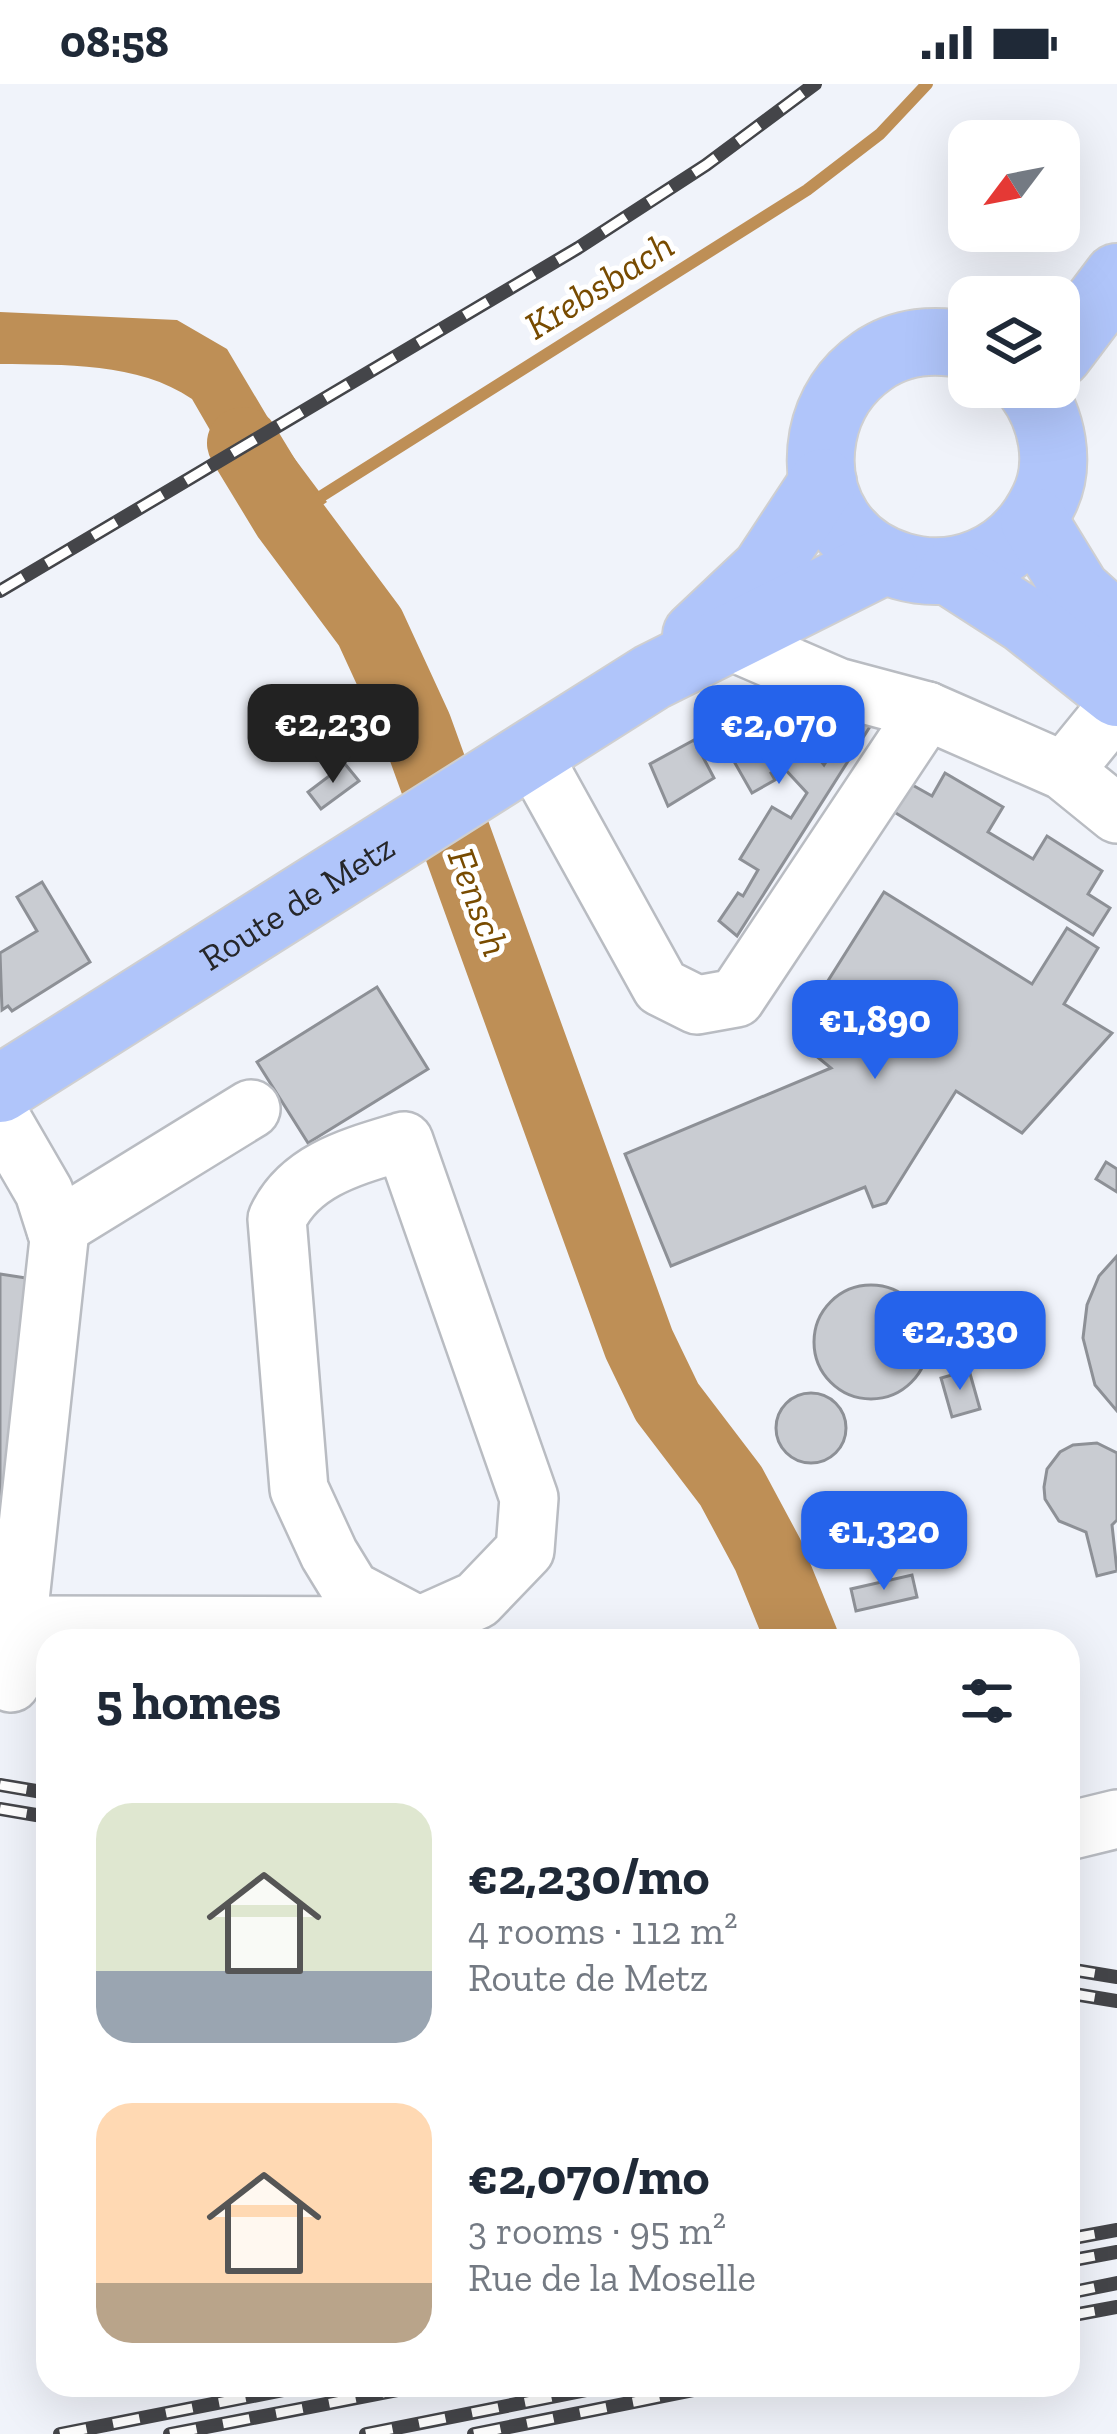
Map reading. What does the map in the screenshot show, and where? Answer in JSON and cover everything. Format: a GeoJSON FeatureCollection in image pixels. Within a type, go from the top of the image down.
{"type":"FeatureCollection","features":[{"type":"Feature","properties":{"kind":"main road"},"geometry":{"type":"LineString","coordinates":[[1072,276],[1117,239]]}},
{"type":"Feature","properties":{"kind":"main road"},"geometry":{"type":"LineString","coordinates":[[1080,329],[1117,277]]}},
{"type":"Feature","properties":{"kind":"main road"},"geometry":{"type":"LineString","coordinates":[[948,341],[914,343],[884,353],[859,370],[839,394],[826,421],[820,451],[823,482],[835,514],[856,541],[884,561],[917,572],[952,572],[985,564],[1012,546],[1034,521],[1048,492],[1054,460],[1047,408]]}},
{"type":"Feature","properties":{"kind":"main road","name":"Route de Metz"},"geometry":{"type":"LineString","coordinates":[[652,677],[765,570],[823,482]]}},
{"type":"Feature","properties":{"kind":"main road"},"geometry":{"type":"LineString","coordinates":[[1034,521],[1077,591],[1117,627]]}},
{"type":"Feature","properties":{"kind":"main road","name":"Route de Metz"},"geometry":{"type":"LineString","coordinates":[[0,1089],[652,677],[884,561]]}},
{"type":"Feature","properties":{"kind":"main road"},"geometry":{"type":"LineString","coordinates":[[952,572],[1025,620],[1117,693]]}},
{"type":"Feature","properties":{"kind":"street"},"geometry":{"type":"LineString","coordinates":[[731,641],[837,687],[927,711],[1064,771],[1117,814]]}},
{"type":"Feature","properties":{"kind":"street"},"geometry":{"type":"LineString","coordinates":[[1064,771],[1117,706]]}},
{"type":"Feature","properties":{"kind":"street"},"geometry":{"type":"LineString","coordinates":[[532,754],[661,987],[697,1005],[736,998],[927,711]]}},
{"type":"Feature","properties":{"kind":"street"},"geometry":{"type":"LineString","coordinates":[[56,1229],[251,1109]]}},
{"type":"Feature","properties":{"kind":"street"},"geometry":{"type":"LineString","coordinates":[[0,1116],[44,1192],[59,1239],[11,1683]]}},
{"type":"Feature","properties":{"kind":"street"},"geometry":{"type":"LineString","coordinates":[[17,1624],[418,1627],[477,1600],[525,1550],[529,1498],[404,1141],[337,1161],[288,1196],[278,1219],[299,1489],[328,1554],[351,1590],[418,1627]]}},
{"type":"Feature","properties":{"kind":"shaded area"},"geometry":{"type":"Polygon","coordinates":[[[0,312],[177,320],[227,349],[283,443],[327,502],[273,539],[192,399],[124,372],[0,364],[0,312]]]}},
{"type":"Feature","properties":{"kind":"building"},"geometry":{"type":"Polygon","coordinates":[[[771,696],[788,702],[824,765],[855,716],[871,725],[737,936],[719,921],[738,893],[743,896],[758,870],[740,859],[772,807],[791,818],[807,793],[782,766],[771,773],[775,780],[752,793],[715,728],[771,696]]]}},
{"type":"Feature","properties":{"kind":"building"},"geometry":{"type":"Polygon","coordinates":[[[694,740],[714,778],[668,806],[650,764],[694,740]]]}},
{"type":"Feature","properties":{"kind":"building"},"geometry":{"type":"Polygon","coordinates":[[[345,764],[359,781],[321,809],[308,792],[345,764]]]}},
{"type":"Feature","properties":{"kind":"building"},"geometry":{"type":"Polygon","coordinates":[[[945,773],[1003,807],[988,832],[1033,859],[1047,836],[1102,871],[1088,894],[1110,908],[1093,935],[891,810],[907,782],[932,796],[945,773]]]}},
{"type":"Feature","properties":{"kind":"building"},"geometry":{"type":"Polygon","coordinates":[[[42,882],[90,962],[12,1011],[8,1006],[2,1010],[0,953],[37,931],[17,897],[42,882]]]}},
{"type":"Feature","properties":{"kind":"building"},"geometry":{"type":"Polygon","coordinates":[[[884,892],[1032,984],[1067,928],[1098,948],[1064,1004],[1112,1033],[1022,1133],[956,1091],[886,1203],[873,1207],[865,1187],[671,1266],[625,1154],[831,1068],[815,1055],[808,1019],[884,892]]]}},
{"type":"Feature","properties":{"kind":"building"},"geometry":{"type":"Polygon","coordinates":[[[377,987],[428,1069],[308,1143],[257,1062],[377,987]]]}},
{"type":"Feature","properties":{"kind":"building"},"geometry":{"type":"Polygon","coordinates":[[[1106,1162],[1117,1169],[1117,1192],[1096,1179],[1106,1162]]]}},
{"type":"Feature","properties":{"kind":"building"},"geometry":{"type":"Polygon","coordinates":[[[1117,1256],[1117,1411],[1095,1385],[1083,1338],[1087,1305],[1099,1276],[1117,1256]]]}},
{"type":"Feature","properties":{"kind":"building"},"geometry":{"type":"Polygon","coordinates":[[[0,1274],[39,1280],[0,1537],[0,1274]]]}},
{"type":"Feature","properties":{"kind":"building"},"geometry":{"type":"Polygon","coordinates":[[[871,1285],[893,1289],[911,1302],[924,1320],[928,1342],[924,1364],[911,1382],[893,1395],[871,1399],[849,1395],[831,1382],[818,1364],[814,1342],[818,1320],[831,1302],[849,1289],[871,1285]]]}},
{"type":"Feature","properties":{"kind":"building"},"geometry":{"type":"Polygon","coordinates":[[[969,1370],[980,1409],[952,1417],[941,1378],[969,1370]]]}},
{"type":"Feature","properties":{"kind":"building"},"geometry":{"type":"Polygon","coordinates":[[[811,1393],[836,1403],[846,1428],[836,1453],[811,1463],[786,1453],[776,1428],[786,1403],[811,1393]]]}},
{"type":"Feature","properties":{"kind":"building"},"geometry":{"type":"Polygon","coordinates":[[[1097,1443],[1117,1453],[1117,1520],[1112,1525],[1117,1571],[1097,1576],[1086,1532],[1059,1521],[1045,1499],[1044,1487],[1047,1469],[1060,1452],[1073,1445],[1097,1443]]]}},
{"type":"Feature","properties":{"kind":"building"},"geometry":{"type":"Polygon","coordinates":[[[912,1575],[917,1597],[856,1611],[851,1589],[912,1575]]]}},
{"type":"Feature","properties":{"kind":"waterway","name":"Krebsbach"},"geometry":{"type":"LineString","coordinates":[[309,504],[807,190],[880,134],[927,84]]}},
{"type":"Feature","properties":{"kind":"waterway","name":"Fensch"},"geometry":{"type":"LineString","coordinates":[[243,443],[288,517],[370,627],[416,727],[639,1344],[667,1402],[731,1486],[768,1555],[798,1629]]}},
{"type":"Feature","properties":{"kind":"railway"},"geometry":{"type":"LineString","coordinates":[[0,591],[578,248],[706,165],[815,84]]}},
{"type":"Feature","properties":{"kind":"railway"},"geometry":{"type":"LineString","coordinates":[[0,1785],[36,1791]]}},
{"type":"Feature","properties":{"kind":"railway"},"geometry":{"type":"LineString","coordinates":[[0,1809],[36,1815]]}},
{"type":"Feature","properties":{"kind":"railway"},"geometry":{"type":"LineString","coordinates":[[1080,1971],[1117,1977]]}},
{"type":"Feature","properties":{"kind":"railway"},"geometry":{"type":"LineString","coordinates":[[1080,1995],[1117,2001]]}},
{"type":"Feature","properties":{"kind":"railway"},"geometry":{"type":"LineString","coordinates":[[1080,2237],[1117,2230]]}},
{"type":"Feature","properties":{"kind":"railway"},"geometry":{"type":"LineString","coordinates":[[1080,2259],[1117,2252]]}},
{"type":"Feature","properties":{"kind":"railway"},"geometry":{"type":"LineString","coordinates":[[1080,2291],[1117,2283]]}},
{"type":"Feature","properties":{"kind":"railway"},"geometry":{"type":"LineString","coordinates":[[1080,2314],[1117,2307]]}},
{"type":"Feature","properties":{"kind":"railway"},"geometry":{"type":"LineString","coordinates":[[60,2434],[248,2397]]}},
{"type":"Feature","properties":{"kind":"railway"},"geometry":{"type":"LineString","coordinates":[[170,2434],[362,2397]]}},
{"type":"Feature","properties":{"kind":"railway"},"geometry":{"type":"LineString","coordinates":[[366,2434],[552,2397]]}},
{"type":"Feature","properties":{"kind":"railway"},"geometry":{"type":"LineString","coordinates":[[474,2434],[659,2397]]}}]}
